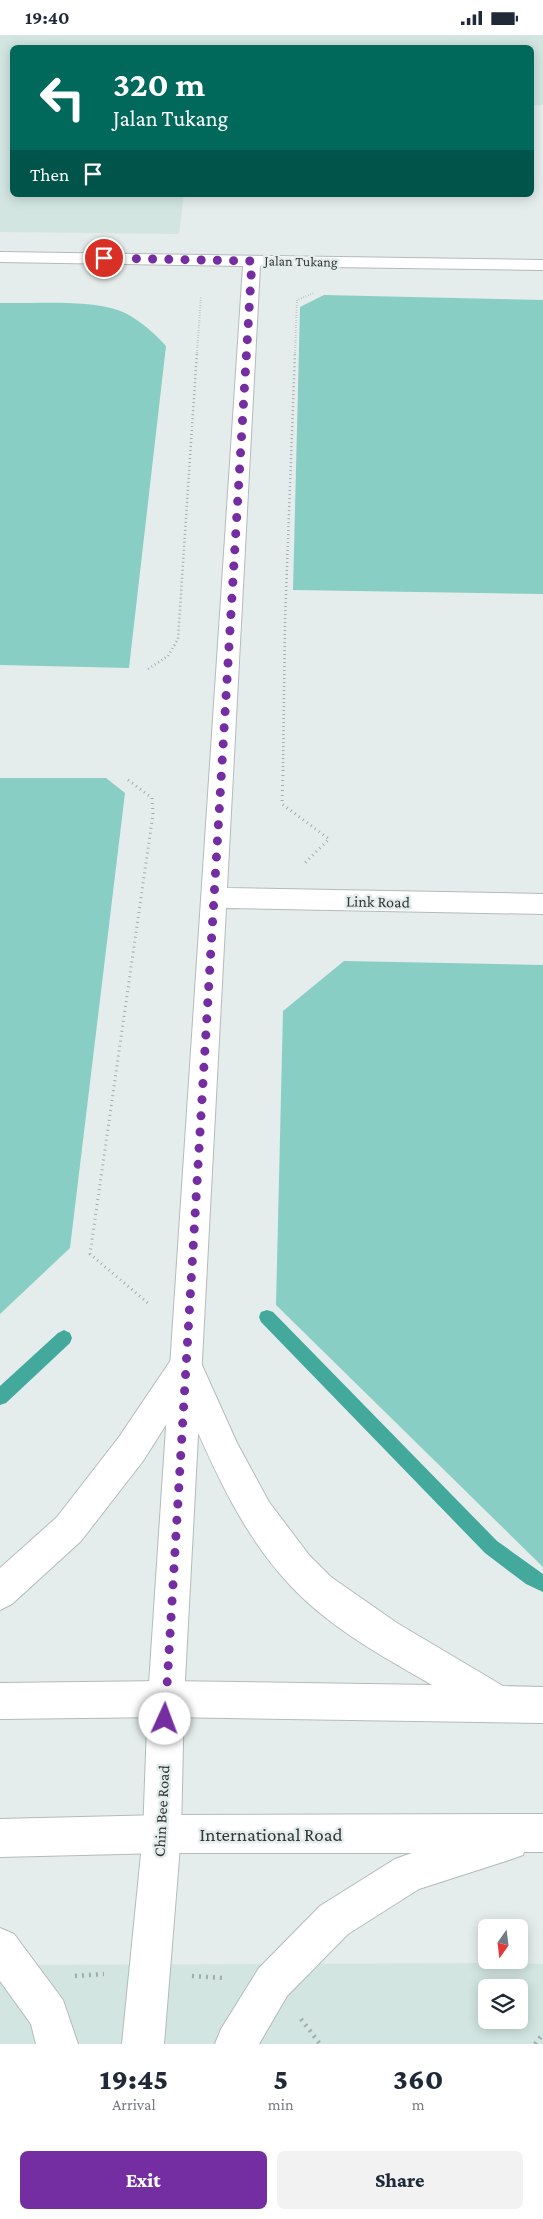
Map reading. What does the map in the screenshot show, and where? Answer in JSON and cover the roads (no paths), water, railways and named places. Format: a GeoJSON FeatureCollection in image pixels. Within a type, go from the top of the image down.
{"type":"FeatureCollection","features":[{"type":"Feature","properties":{"kind":"street","name":"Jalan Tukang"},"geometry":{"type":"LineString","coordinates":[[0,257],[543,265]]}},
{"type":"Feature","properties":{"kind":"street","name":"Chin Bee Road"},"geometry":{"type":"LineString","coordinates":[[143,2044],[162,1834],[166,1699],[252,261]]}},
{"type":"Feature","properties":{"kind":"street","name":"Link Road"},"geometry":{"type":"LineString","coordinates":[[214,898],[543,903]]}},
{"type":"Feature","properties":{"kind":"street"},"geometry":{"type":"LineString","coordinates":[[0,1592],[69,1529],[131,1449],[186,1365]]}},
{"type":"Feature","properties":{"kind":"street"},"geometry":{"type":"LineString","coordinates":[[186,1365],[219,1446],[274,1540],[318,1588],[389,1641],[445,1671],[498,1705]]}},
{"type":"Feature","properties":{"kind":"street"},"geometry":{"type":"LineString","coordinates":[[0,1701],[166,1699],[543,1705]]}},
{"type":"Feature","properties":{"kind":"street"},"geometry":{"type":"LineString","coordinates":[[236,2044],[273,1982],[334,1919],[409,1873],[540,1833]]}},
{"type":"Feature","properties":{"kind":"street","name":"International Road"},"geometry":{"type":"LineString","coordinates":[[0,1839],[162,1834],[540,1833]]}},
{"type":"Feature","properties":{"kind":"street"},"geometry":{"type":"LineString","coordinates":[[0,1948],[49,2014],[57,2044]]}},
{"type":"Feature","properties":{"kind":"waterway"},"geometry":{"type":"LineString","coordinates":[[267,1317],[491,1547],[532,1578],[543,1583]]}},
{"type":"Feature","properties":{"kind":"waterway"},"geometry":{"type":"LineString","coordinates":[[0,1397],[64,1338]]}}]}
